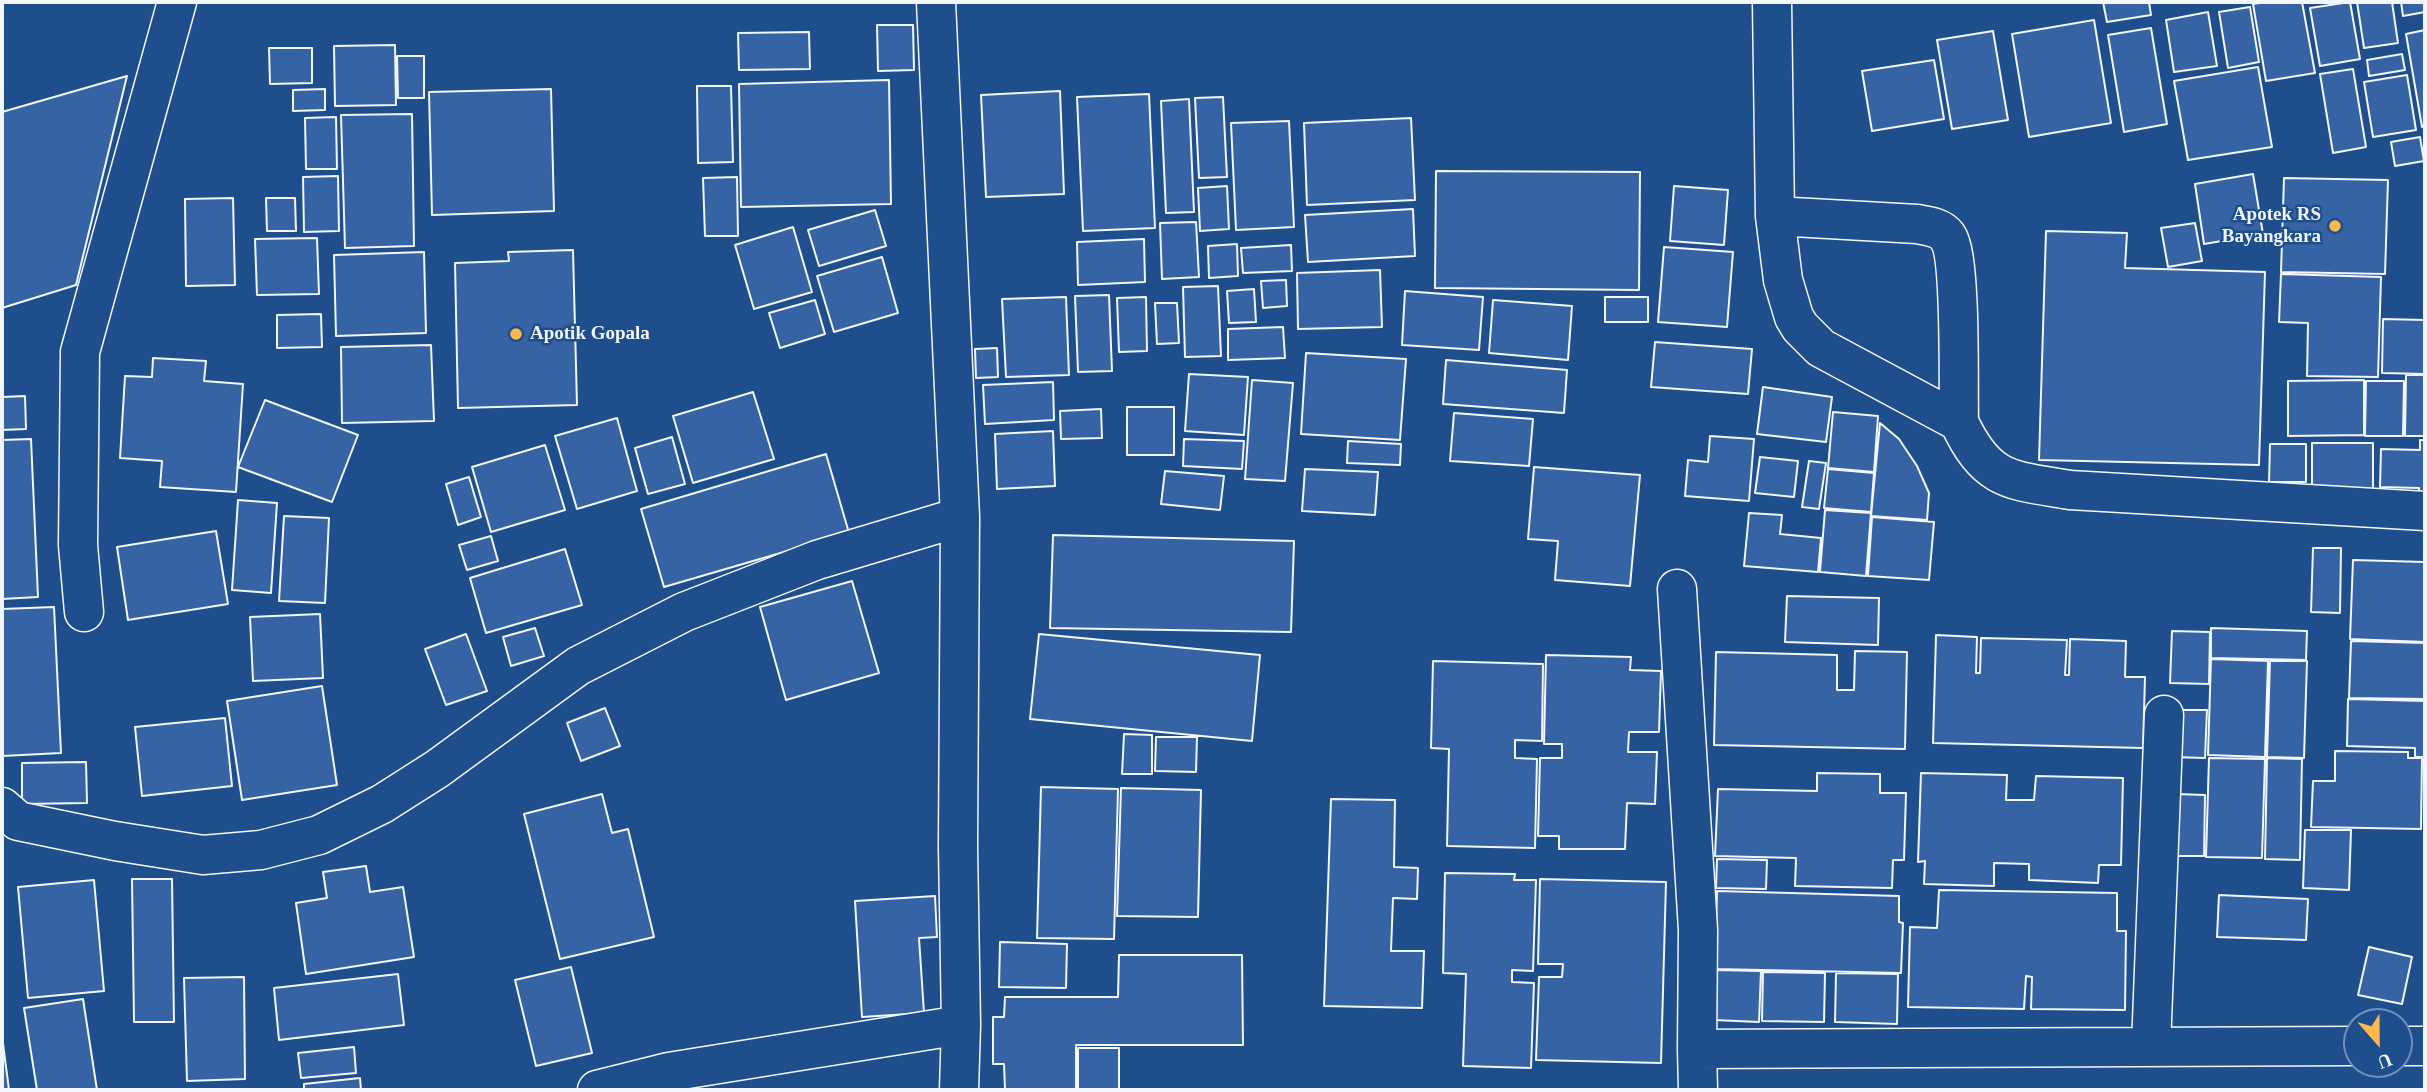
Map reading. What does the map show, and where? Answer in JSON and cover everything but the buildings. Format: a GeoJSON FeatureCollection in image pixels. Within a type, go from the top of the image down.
{"type":"FeatureCollection","features":[{"type":"Feature","properties":{"kind":"street"},"geometry":{"type":"LineString","coordinates":[[84,612],[78,545],[80,352],[177,2]]}},
{"type":"Feature","properties":{"kind":"street"},"geometry":{"type":"LineString","coordinates":[[936,2],[960,517],[959,1090]]}},
{"type":"Feature","properties":{"kind":"street"},"geometry":{"type":"LineString","coordinates":[[1772,2],[1775,216],[1783,280],[1794,317],[1821,348],[1959,422]]}},
{"type":"Feature","properties":{"kind":"street"},"geometry":{"type":"LineString","coordinates":[[1775,216],[1917,224],[1940,229],[1948,237],[1956,265],[1959,422],[1967,440],[1997,474],[2018,481],[2070,489],[2425,511]]}},
{"type":"Feature","properties":{"kind":"street"},"geometry":{"type":"LineString","coordinates":[[2,807],[18,821],[115,841],[204,855],[261,850],[319,835],[382,804],[437,769],[578,666],[684,612],[817,559],[960,517]]}},
{"type":"Feature","properties":{"kind":"street"},"geometry":{"type":"LineString","coordinates":[[1677,589],[1698,930],[1698,1090]]}},
{"type":"Feature","properties":{"kind":"street"},"geometry":{"type":"LineString","coordinates":[[2151,1045],[2164,715]]}},
{"type":"Feature","properties":{"kind":"street"},"geometry":{"type":"LineString","coordinates":[[597,1090],[670,1072],[961,1025]]}},
{"type":"Feature","properties":{"kind":"street"},"geometry":{"type":"LineString","coordinates":[[1697,1049],[2343,1046]]}},
{"type":"Feature","properties":{"kind":"place","name":"Apotek RS Bayangkara"},"geometry":{"type":"Point","coordinates":[2335,226]}},
{"type":"Feature","properties":{"kind":"place","name":"Apotik Gopala"},"geometry":{"type":"Point","coordinates":[516,334]}}]}
